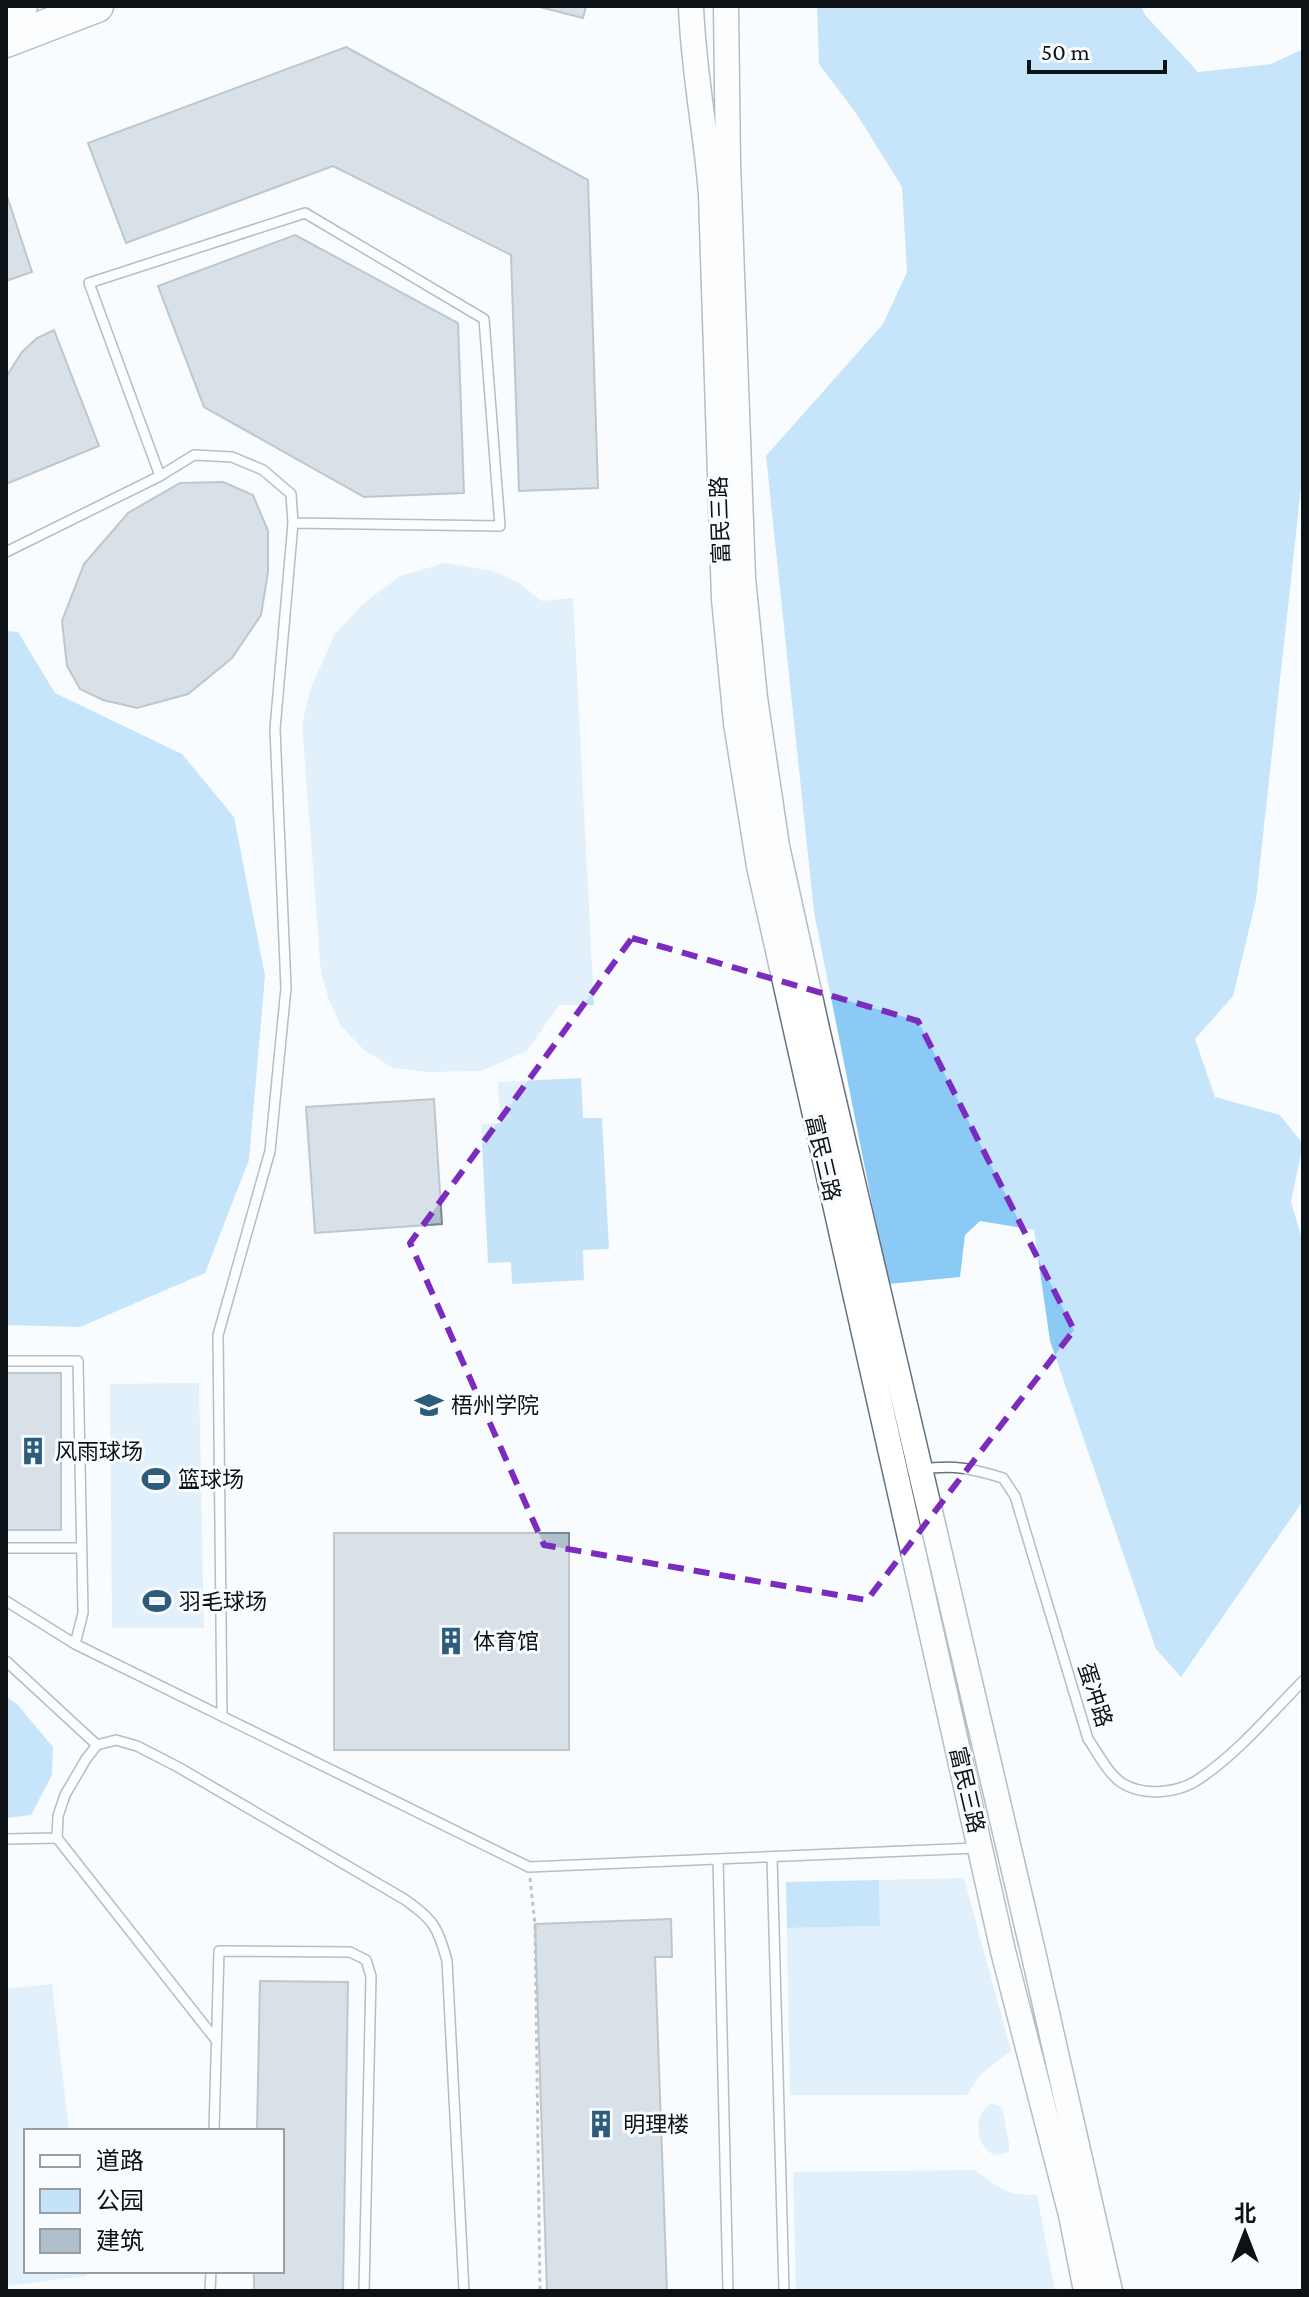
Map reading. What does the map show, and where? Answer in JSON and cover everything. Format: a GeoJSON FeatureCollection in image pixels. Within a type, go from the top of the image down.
{"type":"FeatureCollection","features":[{"type":"Feature","properties":{"kind":"highway"},"geometry":{"type":"LineString","coordinates":[[6,12],[21,6]]}},
{"type":"Feature","properties":{"kind":"highway"},"geometry":{"type":"LineString","coordinates":[[6,41],[97,6]]}},
{"type":"Feature","properties":{"kind":"main road","name":"富民三路"},"geometry":{"type":"LineString","coordinates":[[726,6],[728,163],[743,578],[755,698],[777,846],[791,918],[1110,2291]]}},
{"type":"Feature","properties":{"kind":"main road","name":"富民三路"},"geometry":{"type":"LineString","coordinates":[[689,7],[711,194],[721,553],[736,723],[759,866],[1003,1951],[1071,2215],[1086,2291]]}},
{"type":"Feature","properties":{"kind":"lane"},"geometry":{"type":"LineString","coordinates":[[160,476],[89,283],[305,213],[484,319],[500,526],[293,523]]}},
{"type":"Feature","properties":{"kind":"lane"},"geometry":{"type":"LineString","coordinates":[[6,552],[160,476],[194,455],[232,457],[263,470],[291,494],[293,523],[275,729],[286,988],[270,1151],[218,1335],[222,1716]]}},
{"type":"Feature","properties":{"kind":"lane"},"geometry":{"type":"LineString","coordinates":[[6,1361],[78,1361],[83,1613],[75,1644]]}},
{"type":"Feature","properties":{"kind":"lane","name":"蛋冲路"},"geometry":{"type":"LineString","coordinates":[[921,1469],[948,1466],[1003,1478],[1015,1496],[1088,1739],[1122,1783],[1144,1791],[1172,1791],[1198,1780],[1241,1744],[1303,1681]]}},
{"type":"Feature","properties":{"kind":"lane"},"geometry":{"type":"LineString","coordinates":[[6,1548],[81,1548]]}},
{"type":"Feature","properties":{"kind":"lane"},"geometry":{"type":"LineString","coordinates":[[6,1601],[75,1644],[529,1867],[980,1848]]}},
{"type":"Feature","properties":{"kind":"lane"},"geometry":{"type":"LineString","coordinates":[[6,1661],[97,1745]]}},
{"type":"Feature","properties":{"kind":"lane"},"geometry":{"type":"LineString","coordinates":[[216,2040],[57,1838],[58,1816],[65,1795],[97,1745],[116,1740],[137,1746],[377,1883],[427,1915],[440,1936],[447,1961],[464,2291]]}},
{"type":"Feature","properties":{"kind":"lane"},"geometry":{"type":"LineString","coordinates":[[6,1839],[57,1838]]}},
{"type":"Feature","properties":{"kind":"lane"},"geometry":{"type":"LineString","coordinates":[[772,1857],[784,2291]]}},
{"type":"Feature","properties":{"kind":"lane"},"geometry":{"type":"LineString","coordinates":[[718,1859],[728,2291]]}},
{"type":"Feature","properties":{"kind":"lane"},"geometry":{"type":"LineString","coordinates":[[214,2129],[219,1951],[350,1952],[366,1960],[371,1976],[364,2291]]}},
{"type":"Feature","properties":{"kind":"path"},"geometry":{"type":"LineString","coordinates":[[529,1867],[535,1924],[540,2291]]}},
{"type":"Feature","properties":{"kind":"highlighted area"},"geometry":{"type":"Polygon","coordinates":[[[632,938],[918,1021],[1074,1330],[867,1600],[544,1545],[410,1243],[632,938]]]}},
{"type":"Feature","properties":{"kind":"green space"},"geometry":{"type":"Polygon","coordinates":[[[445,563],[493,571],[519,583],[542,601],[573,598],[594,1005],[559,1005],[527,1051],[481,1071],[428,1072],[393,1068],[364,1050],[341,1026],[329,1000],[321,973],[302,725],[310,690],[335,634],[364,603],[400,576],[445,563]]]}},
{"type":"Feature","properties":{"kind":"green space"},"geometry":{"type":"Polygon","coordinates":[[[581,1078],[583,1118],[602,1118],[609,1249],[583,1250],[584,1280],[512,1284],[511,1262],[488,1263],[481,1124],[500,1123],[498,1082],[581,1078]]]}},
{"type":"Feature","properties":{"kind":"green space","name":"篮球场"},"geometry":{"type":"Polygon","coordinates":[[[199,1383],[204,1628],[112,1628],[110,1384],[199,1383]]]}},
{"type":"Feature","properties":{"kind":"green space"},"geometry":{"type":"Polygon","coordinates":[[[964,1878],[1011,2051],[981,2074],[967,2095],[790,2095],[787,1928],[880,1926],[879,1880],[964,1878]]]}},
{"type":"Feature","properties":{"kind":"green space"},"geometry":{"type":"Polygon","coordinates":[[[52,1984],[69,2129],[24,2129],[24,2273],[86,2273],[86,2276],[6,2286],[6,1989],[52,1984]]]}},
{"type":"Feature","properties":{"kind":"green space"},"geometry":{"type":"Polygon","coordinates":[[[992,2103],[1002,2107],[1009,2143],[1009,2151],[999,2155],[985,2147],[978,2129],[979,2119],[992,2103]]]}},
{"type":"Feature","properties":{"kind":"green space"},"geometry":{"type":"Polygon","coordinates":[[[974,2170],[1003,2189],[1017,2194],[1037,2195],[1055,2291],[796,2291],[793,2172],[974,2170]]]}},
{"type":"Feature","properties":{"kind":"shaded area"},"geometry":{"type":"Polygon","coordinates":[[[817,6],[1141,6],[1145,15],[1198,72],[1271,64],[1303,49],[1303,469],[1256,900],[1233,996],[1195,1039],[1215,1097],[1280,1115],[1303,1144],[1291,1202],[1303,1242],[1303,1501],[1181,1677],[1156,1649],[1050,1341],[1034,1230],[980,1221],[965,1235],[960,1277],[888,1284],[814,912],[766,456],[883,324],[907,272],[902,187],[856,113],[819,64],[817,6]]]}},
{"type":"Feature","properties":{"kind":"shaded area"},"geometry":{"type":"Polygon","coordinates":[[[6,631],[18,632],[55,693],[182,754],[234,817],[265,976],[249,1160],[205,1273],[80,1327],[6,1325],[6,631]]]}},
{"type":"Feature","properties":{"kind":"shaded area"},"geometry":{"type":"Polygon","coordinates":[[[6,1697],[17,1704],[53,1747],[52,1775],[31,1815],[6,1818],[6,1697]]]}},
{"type":"Feature","properties":{"kind":"shaded area"},"geometry":{"type":"Polygon","coordinates":[[[879,1880],[880,1926],[787,1928],[786,1882],[879,1880]]]}},
{"type":"Feature","properties":{"kind":"building"},"geometry":{"type":"Polygon","coordinates":[[[536,6],[586,6],[583,18],[536,6]]]}},
{"type":"Feature","properties":{"kind":"building"},"geometry":{"type":"Polygon","coordinates":[[[346,47],[588,180],[598,488],[519,491],[511,255],[333,166],[126,243],[88,143],[346,47]]]}},
{"type":"Feature","properties":{"kind":"building"},"geometry":{"type":"Polygon","coordinates":[[[6,193],[32,272],[6,281],[6,193]]]}},
{"type":"Feature","properties":{"kind":"building"},"geometry":{"type":"Polygon","coordinates":[[[295,235],[458,323],[464,493],[364,497],[204,407],[158,286],[295,235]]]}},
{"type":"Feature","properties":{"kind":"building"},"geometry":{"type":"Polygon","coordinates":[[[54,330],[99,446],[6,484],[8,374],[22,352],[37,338],[54,330]]]}},
{"type":"Feature","properties":{"kind":"building"},"geometry":{"type":"Polygon","coordinates":[[[223,482],[253,495],[268,531],[268,572],[261,615],[232,658],[188,694],[137,708],[103,700],[80,689],[67,666],[62,621],[84,564],[128,513],[180,483],[223,482]]]}},
{"type":"Feature","properties":{"kind":"building"},"geometry":{"type":"Polygon","coordinates":[[[434,1099],[442,1224],[315,1233],[306,1107],[434,1099]]]}},
{"type":"Feature","properties":{"kind":"building","name":"风雨球场"},"geometry":{"type":"Polygon","coordinates":[[[6,1373],[61,1373],[61,1530],[6,1530],[6,1373]]]}},
{"type":"Feature","properties":{"kind":"building","name":"体育馆"},"geometry":{"type":"Polygon","coordinates":[[[334,1533],[569,1533],[569,1750],[334,1750],[334,1533]]]}},
{"type":"Feature","properties":{"kind":"building","name":"明理楼"},"geometry":{"type":"Polygon","coordinates":[[[671,1919],[672,1957],[655,1957],[667,2291],[547,2291],[535,1924],[671,1919]]]}},
{"type":"Feature","properties":{"kind":"building"},"geometry":{"type":"Polygon","coordinates":[[[260,1981],[348,1982],[343,2291],[254,2291],[254,2273],[284,2273],[284,2129],[257,2129],[260,1981]]]}},
{"type":"Feature","properties":{"kind":"place","name":"梧州学院"},"geometry":{"type":"Point","coordinates":[429,1405]}},
{"type":"Feature","properties":{"kind":"place","name":"风雨球场"},"geometry":{"type":"Point","coordinates":[33,1451]}},
{"type":"Feature","properties":{"kind":"place","name":"篮球场"},"geometry":{"type":"Point","coordinates":[156,1479]}},
{"type":"Feature","properties":{"kind":"place","name":"羽毛球场"},"geometry":{"type":"Point","coordinates":[157,1601]}},
{"type":"Feature","properties":{"kind":"place","name":"体育馆"},"geometry":{"type":"Point","coordinates":[451,1641]}},
{"type":"Feature","properties":{"kind":"place","name":"明理楼"},"geometry":{"type":"Point","coordinates":[601,2124]}}]}
